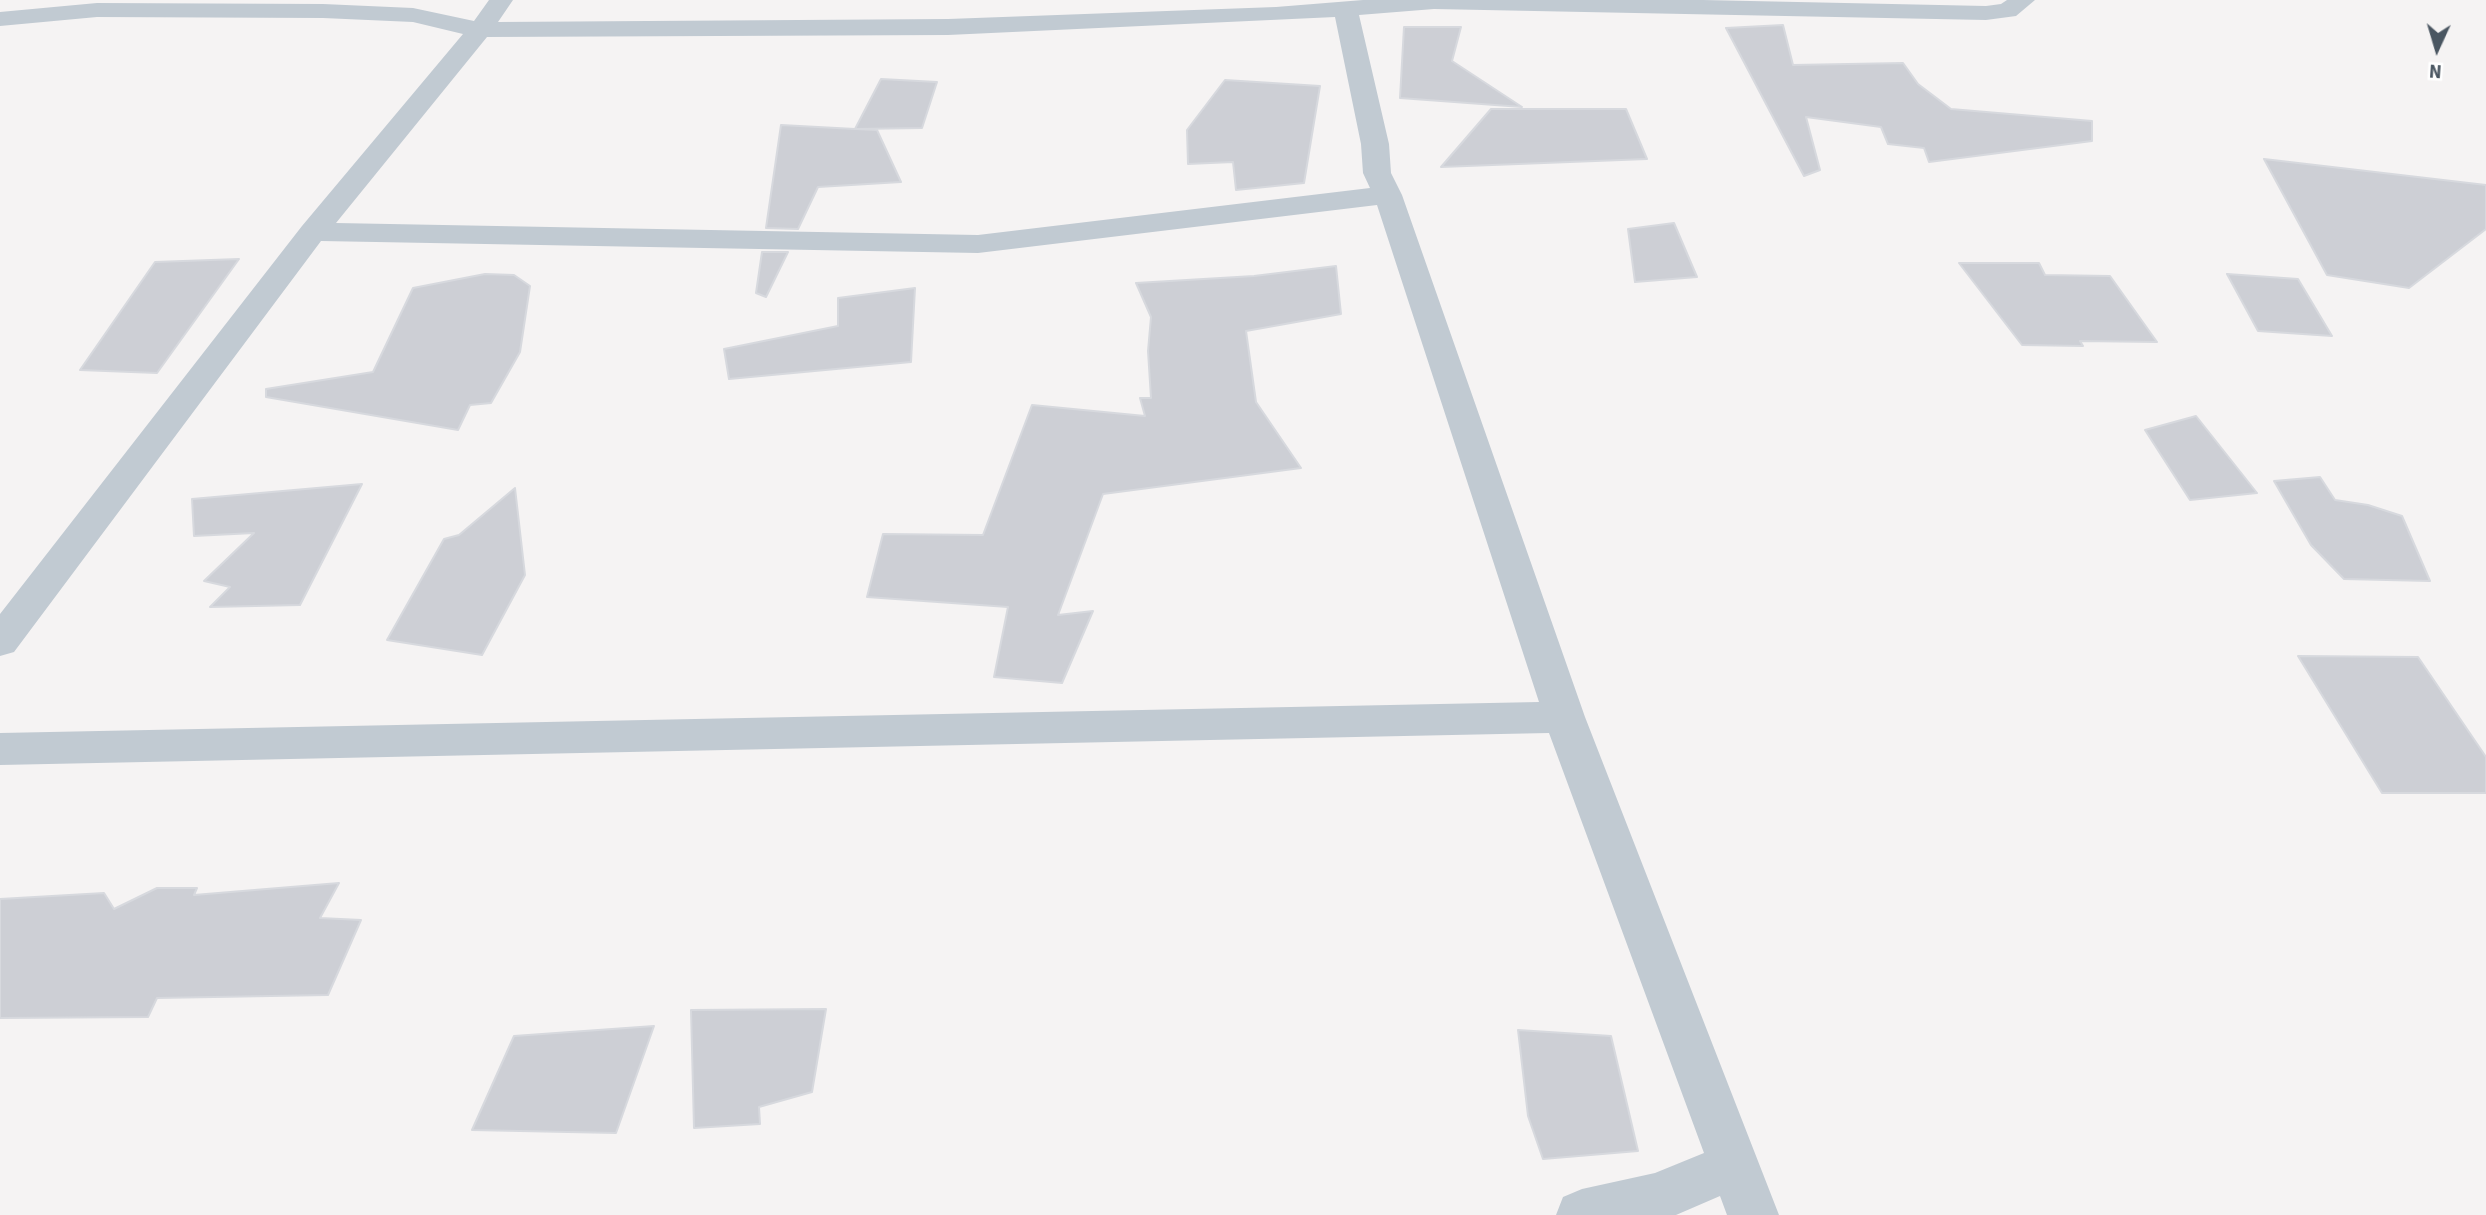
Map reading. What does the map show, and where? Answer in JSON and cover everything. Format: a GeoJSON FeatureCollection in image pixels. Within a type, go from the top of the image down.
{"type":"FeatureCollection","features":[{"type":"Feature","properties":{"kind":"street"},"geometry":{"type":"LineString","coordinates":[[0,642],[313,232],[480,30],[500,0]]}},
{"type":"Feature","properties":{"kind":"street"},"geometry":{"type":"LineString","coordinates":[[0,19],[103,5],[377,12],[446,21],[480,30],[948,27],[1346,9],[1434,2],[1986,13],[2007,10],[2023,0]]}},
{"type":"Feature","properties":{"kind":"street"},"geometry":{"type":"LineString","coordinates":[[1346,9],[1375,144],[1377,173],[1388,195],[1564,717],[1753,1215]]}},
{"type":"Feature","properties":{"kind":"street"},"geometry":{"type":"LineString","coordinates":[[313,232],[978,244],[1388,195]]}},
{"type":"Feature","properties":{"kind":"street"},"geometry":{"type":"LineString","coordinates":[[0,749],[1564,717]]}},
{"type":"Feature","properties":{"kind":"street"},"geometry":{"type":"LineString","coordinates":[[1582,1215],[1655,1198],[1735,1165]]}},
{"type":"Feature","properties":{"kind":"building"},"geometry":{"type":"Polygon","coordinates":[[[1783,25],[1793,65],[1903,63],[1918,84],[1951,109],[2092,121],[2092,141],[1929,162],[1924,148],[1888,144],[1881,127],[1806,117],[1820,170],[1804,176],[1726,28],[1783,25]]]}},
{"type":"Feature","properties":{"kind":"building"},"geometry":{"type":"Polygon","coordinates":[[[1404,27],[1461,27],[1452,61],[1522,107],[1400,98],[1404,27]]]}},
{"type":"Feature","properties":{"kind":"building"},"geometry":{"type":"Polygon","coordinates":[[[881,79],[937,82],[922,128],[856,129],[877,130],[901,182],[818,187],[798,229],[766,228],[781,125],[855,129],[881,79]]]}},
{"type":"Feature","properties":{"kind":"building"},"geometry":{"type":"Polygon","coordinates":[[[1225,80],[1320,86],[1304,183],[1236,190],[1233,162],[1188,164],[1187,130],[1225,80]]]}},
{"type":"Feature","properties":{"kind":"building"},"geometry":{"type":"Polygon","coordinates":[[[1491,109],[1626,109],[1647,159],[1441,167],[1491,109]]]}},
{"type":"Feature","properties":{"kind":"building"},"geometry":{"type":"Polygon","coordinates":[[[2264,159],[2486,185],[2486,229],[2409,288],[2327,275],[2264,159]]]}},
{"type":"Feature","properties":{"kind":"building"},"geometry":{"type":"Polygon","coordinates":[[[1674,223],[1697,277],[1635,282],[1628,229],[1674,223]]]}},
{"type":"Feature","properties":{"kind":"building"},"geometry":{"type":"Polygon","coordinates":[[[762,252],[788,252],[766,297],[756,293],[762,252]]]}},
{"type":"Feature","properties":{"kind":"building"},"geometry":{"type":"Polygon","coordinates":[[[239,259],[157,373],[80,370],[155,262],[239,259]]]}},
{"type":"Feature","properties":{"kind":"building"},"geometry":{"type":"Polygon","coordinates":[[[1959,263],[2039,263],[2045,275],[2110,276],[2157,342],[2080,341],[2083,346],[2022,345],[1959,263]]]}},
{"type":"Feature","properties":{"kind":"building"},"geometry":{"type":"Polygon","coordinates":[[[1336,266],[1341,314],[1246,331],[1256,402],[1301,468],[1103,494],[1058,615],[1093,611],[1062,683],[994,677],[1008,607],[867,597],[883,534],[983,535],[1032,405],[1145,416],[1140,398],[1151,398],[1148,351],[1151,317],[1136,283],[1254,276],[1336,266]]]}},
{"type":"Feature","properties":{"kind":"building"},"geometry":{"type":"Polygon","coordinates":[[[485,274],[514,275],[530,286],[520,352],[491,403],[470,405],[458,430],[266,397],[266,389],[373,372],[413,288],[485,274]]]}},
{"type":"Feature","properties":{"kind":"building"},"geometry":{"type":"Polygon","coordinates":[[[2227,274],[2298,279],[2332,336],[2258,331],[2227,274]]]}},
{"type":"Feature","properties":{"kind":"building"},"geometry":{"type":"Polygon","coordinates":[[[915,288],[911,362],[729,379],[724,349],[838,326],[838,298],[915,288]]]}},
{"type":"Feature","properties":{"kind":"building"},"geometry":{"type":"Polygon","coordinates":[[[2196,416],[2257,493],[2190,500],[2145,430],[2196,416]]]}},
{"type":"Feature","properties":{"kind":"building"},"geometry":{"type":"Polygon","coordinates":[[[2320,477],[2335,500],[2368,505],[2402,516],[2430,581],[2344,579],[2311,545],[2274,481],[2320,477]]]}},
{"type":"Feature","properties":{"kind":"building"},"geometry":{"type":"Polygon","coordinates":[[[362,484],[300,605],[210,607],[230,587],[204,581],[254,533],[194,536],[192,499],[362,484]]]}},
{"type":"Feature","properties":{"kind":"building"},"geometry":{"type":"Polygon","coordinates":[[[515,488],[525,575],[482,655],[387,640],[444,539],[459,535],[515,488]]]}},
{"type":"Feature","properties":{"kind":"building"},"geometry":{"type":"Polygon","coordinates":[[[2298,656],[2418,657],[2486,757],[2486,793],[2382,793],[2298,656]]]}},
{"type":"Feature","properties":{"kind":"building"},"geometry":{"type":"Polygon","coordinates":[[[339,883],[320,918],[361,920],[328,995],[157,998],[148,1017],[0,1018],[0,899],[104,893],[114,909],[157,888],[197,888],[194,895],[339,883]]]}},
{"type":"Feature","properties":{"kind":"building"},"geometry":{"type":"Polygon","coordinates":[[[826,1009],[812,1092],[759,1107],[760,1124],[694,1128],[691,1010],[826,1009]]]}},
{"type":"Feature","properties":{"kind":"building"},"geometry":{"type":"Polygon","coordinates":[[[654,1026],[616,1133],[472,1130],[514,1036],[654,1026]]]}},
{"type":"Feature","properties":{"kind":"building"},"geometry":{"type":"Polygon","coordinates":[[[1518,1030],[1611,1036],[1638,1151],[1543,1159],[1528,1116],[1518,1030]]]}}]}
